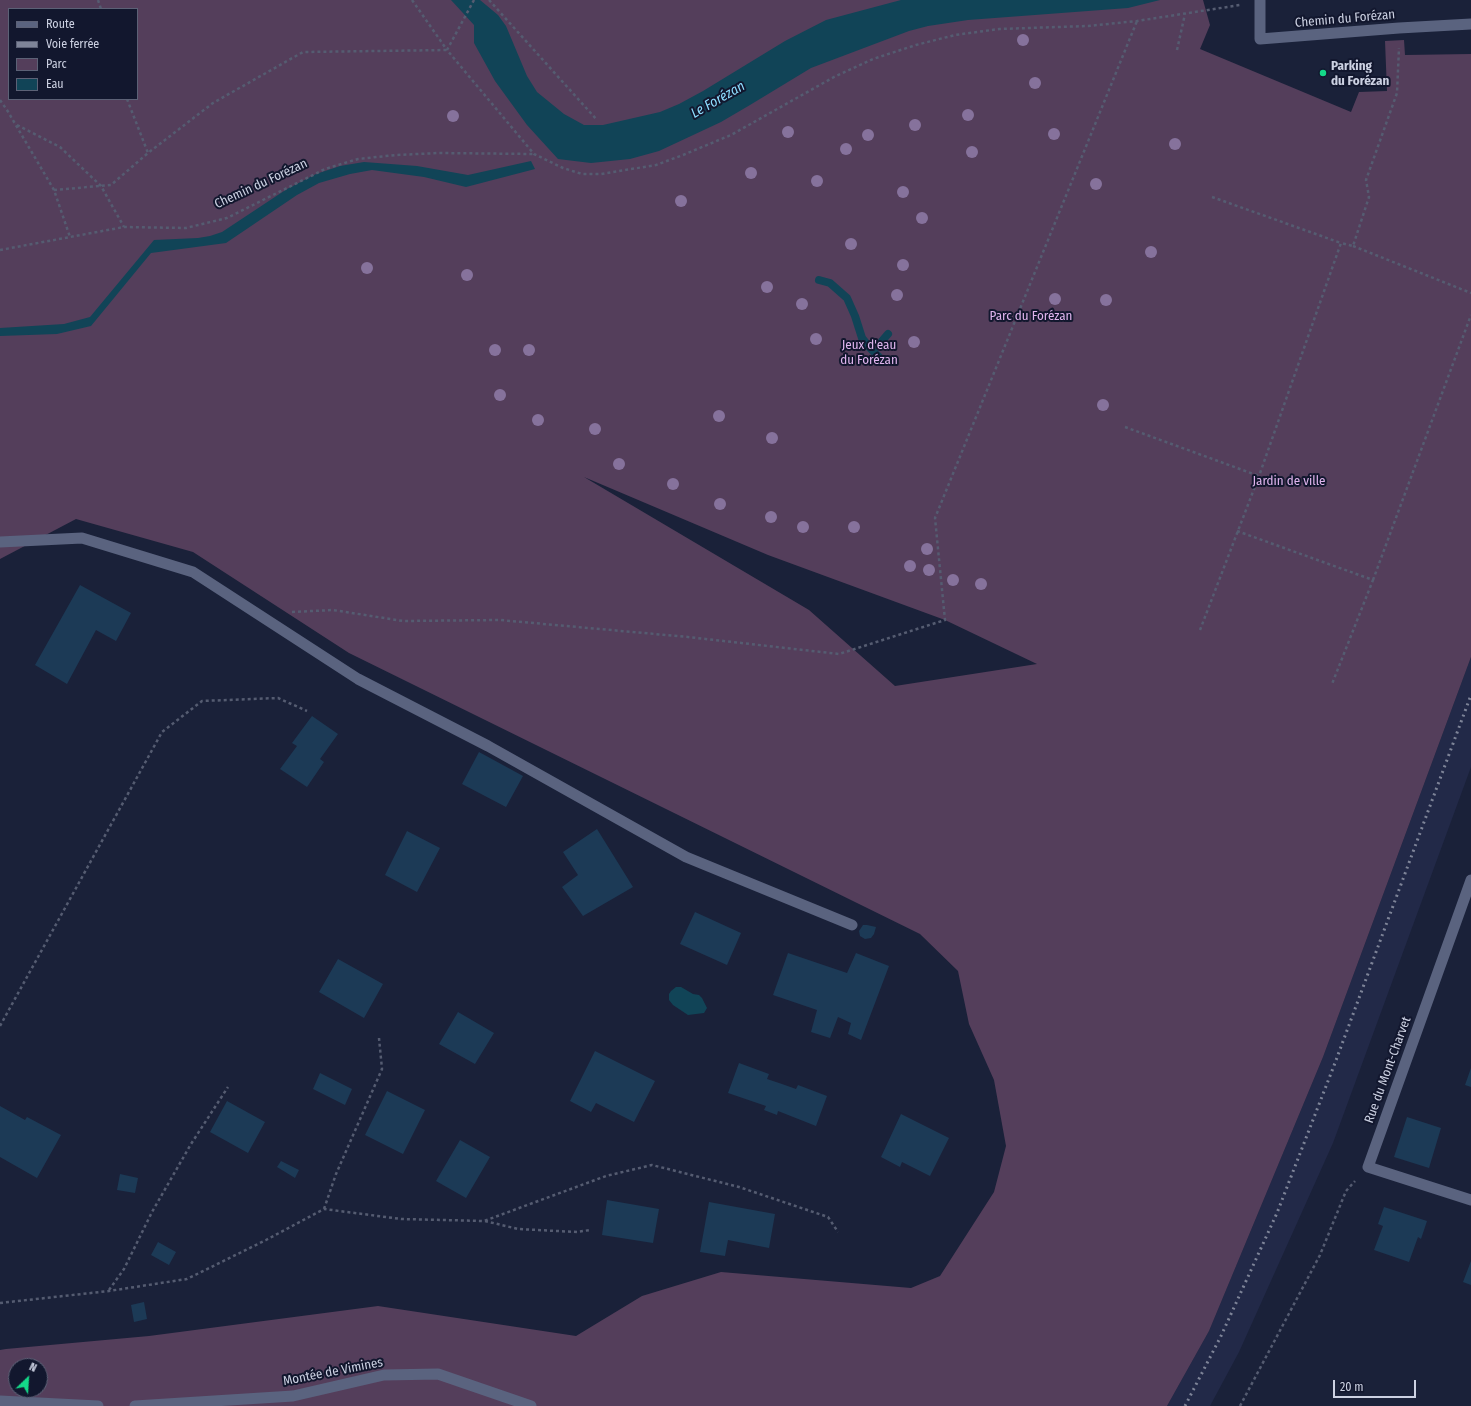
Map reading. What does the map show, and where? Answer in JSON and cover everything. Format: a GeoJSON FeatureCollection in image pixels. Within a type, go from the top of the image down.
{"type":"FeatureCollection","features":[{"type":"Feature","properties":{"kind":"street","name":"Chemin du Forézan"},"geometry":{"type":"LineString","coordinates":[[1260,0],[1260,39],[1471,24]]}},
{"type":"Feature","properties":{"kind":"street"},"geometry":{"type":"LineString","coordinates":[[0,542],[82,538],[193,572],[358,679],[488,746],[686,857],[852,925]]}},
{"type":"Feature","properties":{"kind":"street","name":"Rue du Mont-Charvet"},"geometry":{"type":"LineString","coordinates":[[1368,1167],[1471,880]]}},
{"type":"Feature","properties":{"kind":"street"},"geometry":{"type":"LineString","coordinates":[[1368,1167],[1471,1200]]}},
{"type":"Feature","properties":{"kind":"street","name":"Montée de Vimines"},"geometry":{"type":"LineString","coordinates":[[135,1406],[293,1396],[384,1375],[438,1374],[531,1406]]}},
{"type":"Feature","properties":{"kind":"street"},"geometry":{"type":"LineString","coordinates":[[0,1401],[98,1406]]}},
{"type":"Feature","properties":{"kind":"path"},"geometry":{"type":"LineString","coordinates":[[412,0],[447,50],[534,154],[563,168],[582,174],[601,174],[656,165],[731,134],[834,77],[873,60],[916,45],[955,35],[999,29],[1088,26],[1137,21],[1260,0]]}},
{"type":"Feature","properties":{"kind":"path"},"geometry":{"type":"LineString","coordinates":[[447,50],[474,0]]}},
{"type":"Feature","properties":{"kind":"path"},"geometry":{"type":"LineString","coordinates":[[489,0],[597,120]]}},
{"type":"Feature","properties":{"kind":"path"},"geometry":{"type":"LineString","coordinates":[[1177,50],[1185,14]]}},
{"type":"Feature","properties":{"kind":"path"},"geometry":{"type":"LineString","coordinates":[[256,613],[333,610],[404,621],[500,620],[688,637],[839,654],[945,620],[935,518],[1137,21]]}},
{"type":"Feature","properties":{"kind":"path"},"geometry":{"type":"LineString","coordinates":[[1353,246],[1369,197],[1366,180],[1397,93],[1399,28]]}},
{"type":"Feature","properties":{"kind":"path"},"geometry":{"type":"LineString","coordinates":[[54,190],[111,185],[148,153],[213,103],[303,52],[447,50]]}},
{"type":"Feature","properties":{"kind":"path"},"geometry":{"type":"LineString","coordinates":[[0,100],[8,110],[54,190],[70,236]]}},
{"type":"Feature","properties":{"kind":"path"},"geometry":{"type":"LineString","coordinates":[[127,100],[148,153]]}},
{"type":"Feature","properties":{"kind":"path"},"geometry":{"type":"LineString","coordinates":[[16,125],[60,147],[101,186],[124,227]]}},
{"type":"Feature","properties":{"kind":"path","name":"Chemin du Forézan"},"geometry":{"type":"LineString","coordinates":[[0,250],[124,227],[186,228],[228,218],[325,168],[358,159],[432,153],[534,154]]}},
{"type":"Feature","properties":{"kind":"path"},"geometry":{"type":"LineString","coordinates":[[1212,196],[1353,246],[1471,293]]}},
{"type":"Feature","properties":{"kind":"path"},"geometry":{"type":"LineString","coordinates":[[1200,630],[1259,476],[1341,243]]}},
{"type":"Feature","properties":{"kind":"path"},"geometry":{"type":"LineString","coordinates":[[1332,684],[1471,315]]}},
{"type":"Feature","properties":{"kind":"path"},"geometry":{"type":"LineString","coordinates":[[1125,427],[1259,476]]}},
{"type":"Feature","properties":{"kind":"path"},"geometry":{"type":"LineString","coordinates":[[1238,531],[1372,580]]}},
{"type":"Feature","properties":{"kind":"path"},"geometry":{"type":"LineString","coordinates":[[0,1026],[162,732],[202,701],[278,698],[307,711]]}},
{"type":"Feature","properties":{"kind":"path"},"geometry":{"type":"LineString","coordinates":[[324,1208],[336,1174],[382,1069],[378,1038]]}},
{"type":"Feature","properties":{"kind":"path"},"geometry":{"type":"LineString","coordinates":[[109,1291],[124,1269],[152,1212],[191,1144],[228,1087]]}},
{"type":"Feature","properties":{"kind":"path"},"geometry":{"type":"LineString","coordinates":[[484,1220],[606,1176],[652,1164],[740,1187],[828,1217],[838,1232]]}},
{"type":"Feature","properties":{"kind":"path"},"geometry":{"type":"LineString","coordinates":[[1240,1406],[1320,1255],[1346,1191],[1368,1167]]}},
{"type":"Feature","properties":{"kind":"path"},"geometry":{"type":"LineString","coordinates":[[0,1303],[109,1291],[187,1278],[266,1240],[324,1208],[401,1219],[484,1220],[518,1229],[577,1232],[590,1230]]}},
{"type":"Feature","properties":{"kind":"shaded area"},"geometry":{"type":"Polygon","coordinates":[[[1471,657],[1471,767],[1333,1143],[1239,1352],[1210,1406],[1167,1406],[1209,1331],[1323,1057],[1471,657]]]}},
{"type":"Feature","properties":{"kind":"green space"},"geometry":{"type":"Polygon","coordinates":[[[0,0],[1203,0],[1210,25],[1200,49],[1351,112],[1359,92],[1387,91],[1385,41],[1404,40],[1405,55],[1471,54],[1471,657],[1323,1057],[1209,1331],[1167,1406],[0,1406],[0,1350],[6,1349],[149,1336],[378,1306],[576,1336],[642,1296],[721,1272],[911,1288],[940,1276],[994,1192],[1006,1146],[994,1080],[969,1024],[958,971],[920,934],[349,653],[193,552],[76,519],[0,559],[0,0]],[[584,477],[809,610],[895,686],[1037,664],[945,620],[768,555],[584,477]]]}},
{"type":"Feature","properties":{"kind":"water","name":"Le Forézan"},"geometry":{"type":"Polygon","coordinates":[[[451,0],[480,0],[498,15],[506,26],[527,76],[537,92],[564,114],[584,125],[603,125],[660,112],[679,104],[785,41],[826,20],[901,0],[1160,0],[1128,8],[968,20],[928,26],[909,31],[811,68],[721,122],[659,151],[630,159],[591,163],[558,159],[527,125],[495,81],[474,43],[474,25],[451,0]]]}},
{"type":"Feature","properties":{"kind":"water"},"geometry":{"type":"Polygon","coordinates":[[[531,161],[535,169],[466,187],[424,177],[372,170],[350,174],[319,183],[297,195],[226,243],[151,253],[91,326],[57,334],[0,336],[0,328],[64,324],[90,317],[154,240],[198,238],[222,232],[287,189],[316,174],[340,166],[364,162],[417,166],[468,175],[531,161]]]}},
{"type":"Feature","properties":{"kind":"water"},"geometry":{"type":"Polygon","coordinates":[[[676,987],[681,987],[693,994],[699,995],[707,1008],[704,1013],[688,1015],[673,1005],[669,1000],[669,994],[676,987]]]}},
{"type":"Feature","properties":{"kind":"building"},"geometry":{"type":"Polygon","coordinates":[[[80,585],[131,613],[116,641],[96,630],[67,684],[35,665],[80,585]]]}},
{"type":"Feature","properties":{"kind":"building"},"geometry":{"type":"Polygon","coordinates":[[[312,716],[338,734],[320,759],[324,762],[307,787],[280,769],[297,746],[292,743],[312,716]]]}},
{"type":"Feature","properties":{"kind":"building"},"geometry":{"type":"Polygon","coordinates":[[[479,752],[523,776],[506,807],[462,784],[479,752]]]}},
{"type":"Feature","properties":{"kind":"building"},"geometry":{"type":"Polygon","coordinates":[[[597,829],[633,887],[583,916],[562,887],[578,875],[563,852],[597,829]]]}},
{"type":"Feature","properties":{"kind":"building"},"geometry":{"type":"Polygon","coordinates":[[[407,831],[440,848],[417,892],[385,875],[407,831]]]}},
{"type":"Feature","properties":{"kind":"building"},"geometry":{"type":"Polygon","coordinates":[[[695,912],[741,933],[727,965],[680,944],[695,912]]]}},
{"type":"Feature","properties":{"kind":"building"},"geometry":{"type":"Polygon","coordinates":[[[863,925],[876,927],[871,938],[865,939],[860,936],[859,931],[863,925]]]}},
{"type":"Feature","properties":{"kind":"building"},"geometry":{"type":"Polygon","coordinates":[[[788,953],[847,973],[856,953],[889,966],[861,1040],[848,1034],[851,1023],[838,1017],[830,1038],[811,1032],[817,1010],[773,995],[788,953]]]}},
{"type":"Feature","properties":{"kind":"building"},"geometry":{"type":"Polygon","coordinates":[[[338,959],[383,984],[364,1018],[319,992],[338,959]]]}},
{"type":"Feature","properties":{"kind":"building"},"geometry":{"type":"Polygon","coordinates":[[[458,1012],[494,1033],[475,1064],[439,1044],[458,1012]]]}},
{"type":"Feature","properties":{"kind":"building"},"geometry":{"type":"Polygon","coordinates":[[[595,1051],[655,1081],[634,1122],[596,1103],[591,1112],[570,1101],[595,1051]]]}},
{"type":"Feature","properties":{"kind":"building"},"geometry":{"type":"Polygon","coordinates":[[[739,1063],[769,1074],[767,1079],[796,1089],[798,1085],[827,1096],[816,1126],[778,1111],[777,1115],[764,1110],[766,1106],[728,1093],[739,1063]]]}},
{"type":"Feature","properties":{"kind":"building"},"geometry":{"type":"Polygon","coordinates":[[[1471,1068],[1471,1087],[1465,1085],[1471,1068]]]}},
{"type":"Feature","properties":{"kind":"building"},"geometry":{"type":"Polygon","coordinates":[[[320,1073],[352,1089],[345,1105],[313,1089],[320,1073]]]}},
{"type":"Feature","properties":{"kind":"building"},"geometry":{"type":"Polygon","coordinates":[[[387,1091],[425,1110],[403,1154],[365,1135],[387,1091]]]}},
{"type":"Feature","properties":{"kind":"building"},"geometry":{"type":"Polygon","coordinates":[[[227,1101],[265,1122],[248,1153],[210,1132],[227,1101]]]}},
{"type":"Feature","properties":{"kind":"building"},"geometry":{"type":"Polygon","coordinates":[[[0,1106],[25,1120],[27,1117],[61,1135],[37,1178],[0,1157],[0,1106]]]}},
{"type":"Feature","properties":{"kind":"building"},"geometry":{"type":"Polygon","coordinates":[[[901,1114],[949,1138],[930,1176],[902,1162],[900,1167],[881,1157],[901,1114]]]}},
{"type":"Feature","properties":{"kind":"building"},"geometry":{"type":"Polygon","coordinates":[[[1407,1117],[1441,1128],[1429,1168],[1394,1157],[1407,1117]]]}},
{"type":"Feature","properties":{"kind":"building"},"geometry":{"type":"Polygon","coordinates":[[[460,1140],[490,1157],[466,1198],[436,1181],[460,1140]]]}},
{"type":"Feature","properties":{"kind":"building"},"geometry":{"type":"Polygon","coordinates":[[[281,1161],[299,1170],[295,1178],[277,1167],[281,1161]]]}},
{"type":"Feature","properties":{"kind":"building"},"geometry":{"type":"Polygon","coordinates":[[[120,1174],[138,1178],[135,1193],[117,1190],[120,1174]]]}},
{"type":"Feature","properties":{"kind":"building"},"geometry":{"type":"Polygon","coordinates":[[[607,1200],[659,1209],[653,1243],[602,1235],[607,1200]]]}},
{"type":"Feature","properties":{"kind":"building"},"geometry":{"type":"Polygon","coordinates":[[[709,1202],[775,1214],[769,1248],[728,1240],[725,1256],[700,1252],[709,1202]]]}},
{"type":"Feature","properties":{"kind":"building"},"geometry":{"type":"Polygon","coordinates":[[[1384,1207],[1427,1221],[1421,1239],[1418,1237],[1409,1262],[1374,1250],[1383,1226],[1378,1224],[1384,1207]]]}},
{"type":"Feature","properties":{"kind":"building"},"geometry":{"type":"Polygon","coordinates":[[[158,1242],[176,1252],[169,1265],[151,1255],[158,1242]]]}},
{"type":"Feature","properties":{"kind":"building"},"geometry":{"type":"Polygon","coordinates":[[[1471,1261],[1471,1285],[1463,1282],[1471,1261]]]}},
{"type":"Feature","properties":{"kind":"building"},"geometry":{"type":"Polygon","coordinates":[[[144,1302],[147,1319],[134,1322],[131,1305],[144,1302]]]}},
{"type":"Feature","properties":{"kind":"waterway"},"geometry":{"type":"LineString","coordinates":[[819,280],[830,283],[847,298],[862,338],[880,358]]}},
{"type":"Feature","properties":{"kind":"waterway"},"geometry":{"type":"LineString","coordinates":[[882,341],[888,334]]}},
{"type":"Feature","properties":{"kind":"railway"},"geometry":{"type":"LineString","coordinates":[[1185,1406],[1221,1336],[1277,1213],[1335,1063],[1471,695]]}},
{"type":"Feature","properties":{"kind":"place","name":"Parking du Forézan"},"geometry":{"type":"Point","coordinates":[1323,73]}},
{"type":"Feature","properties":{"kind":"park label","name":"Parc du Forézan"},"geometry":{"type":"Point","coordinates":[1031,316]}},
{"type":"Feature","properties":{"kind":"park label","name":"Jeux d'eau du Forézan"},"geometry":{"type":"Point","coordinates":[869,352]}},
{"type":"Feature","properties":{"kind":"park label","name":"Jardin de ville"},"geometry":{"type":"Point","coordinates":[1289,481]}}]}
